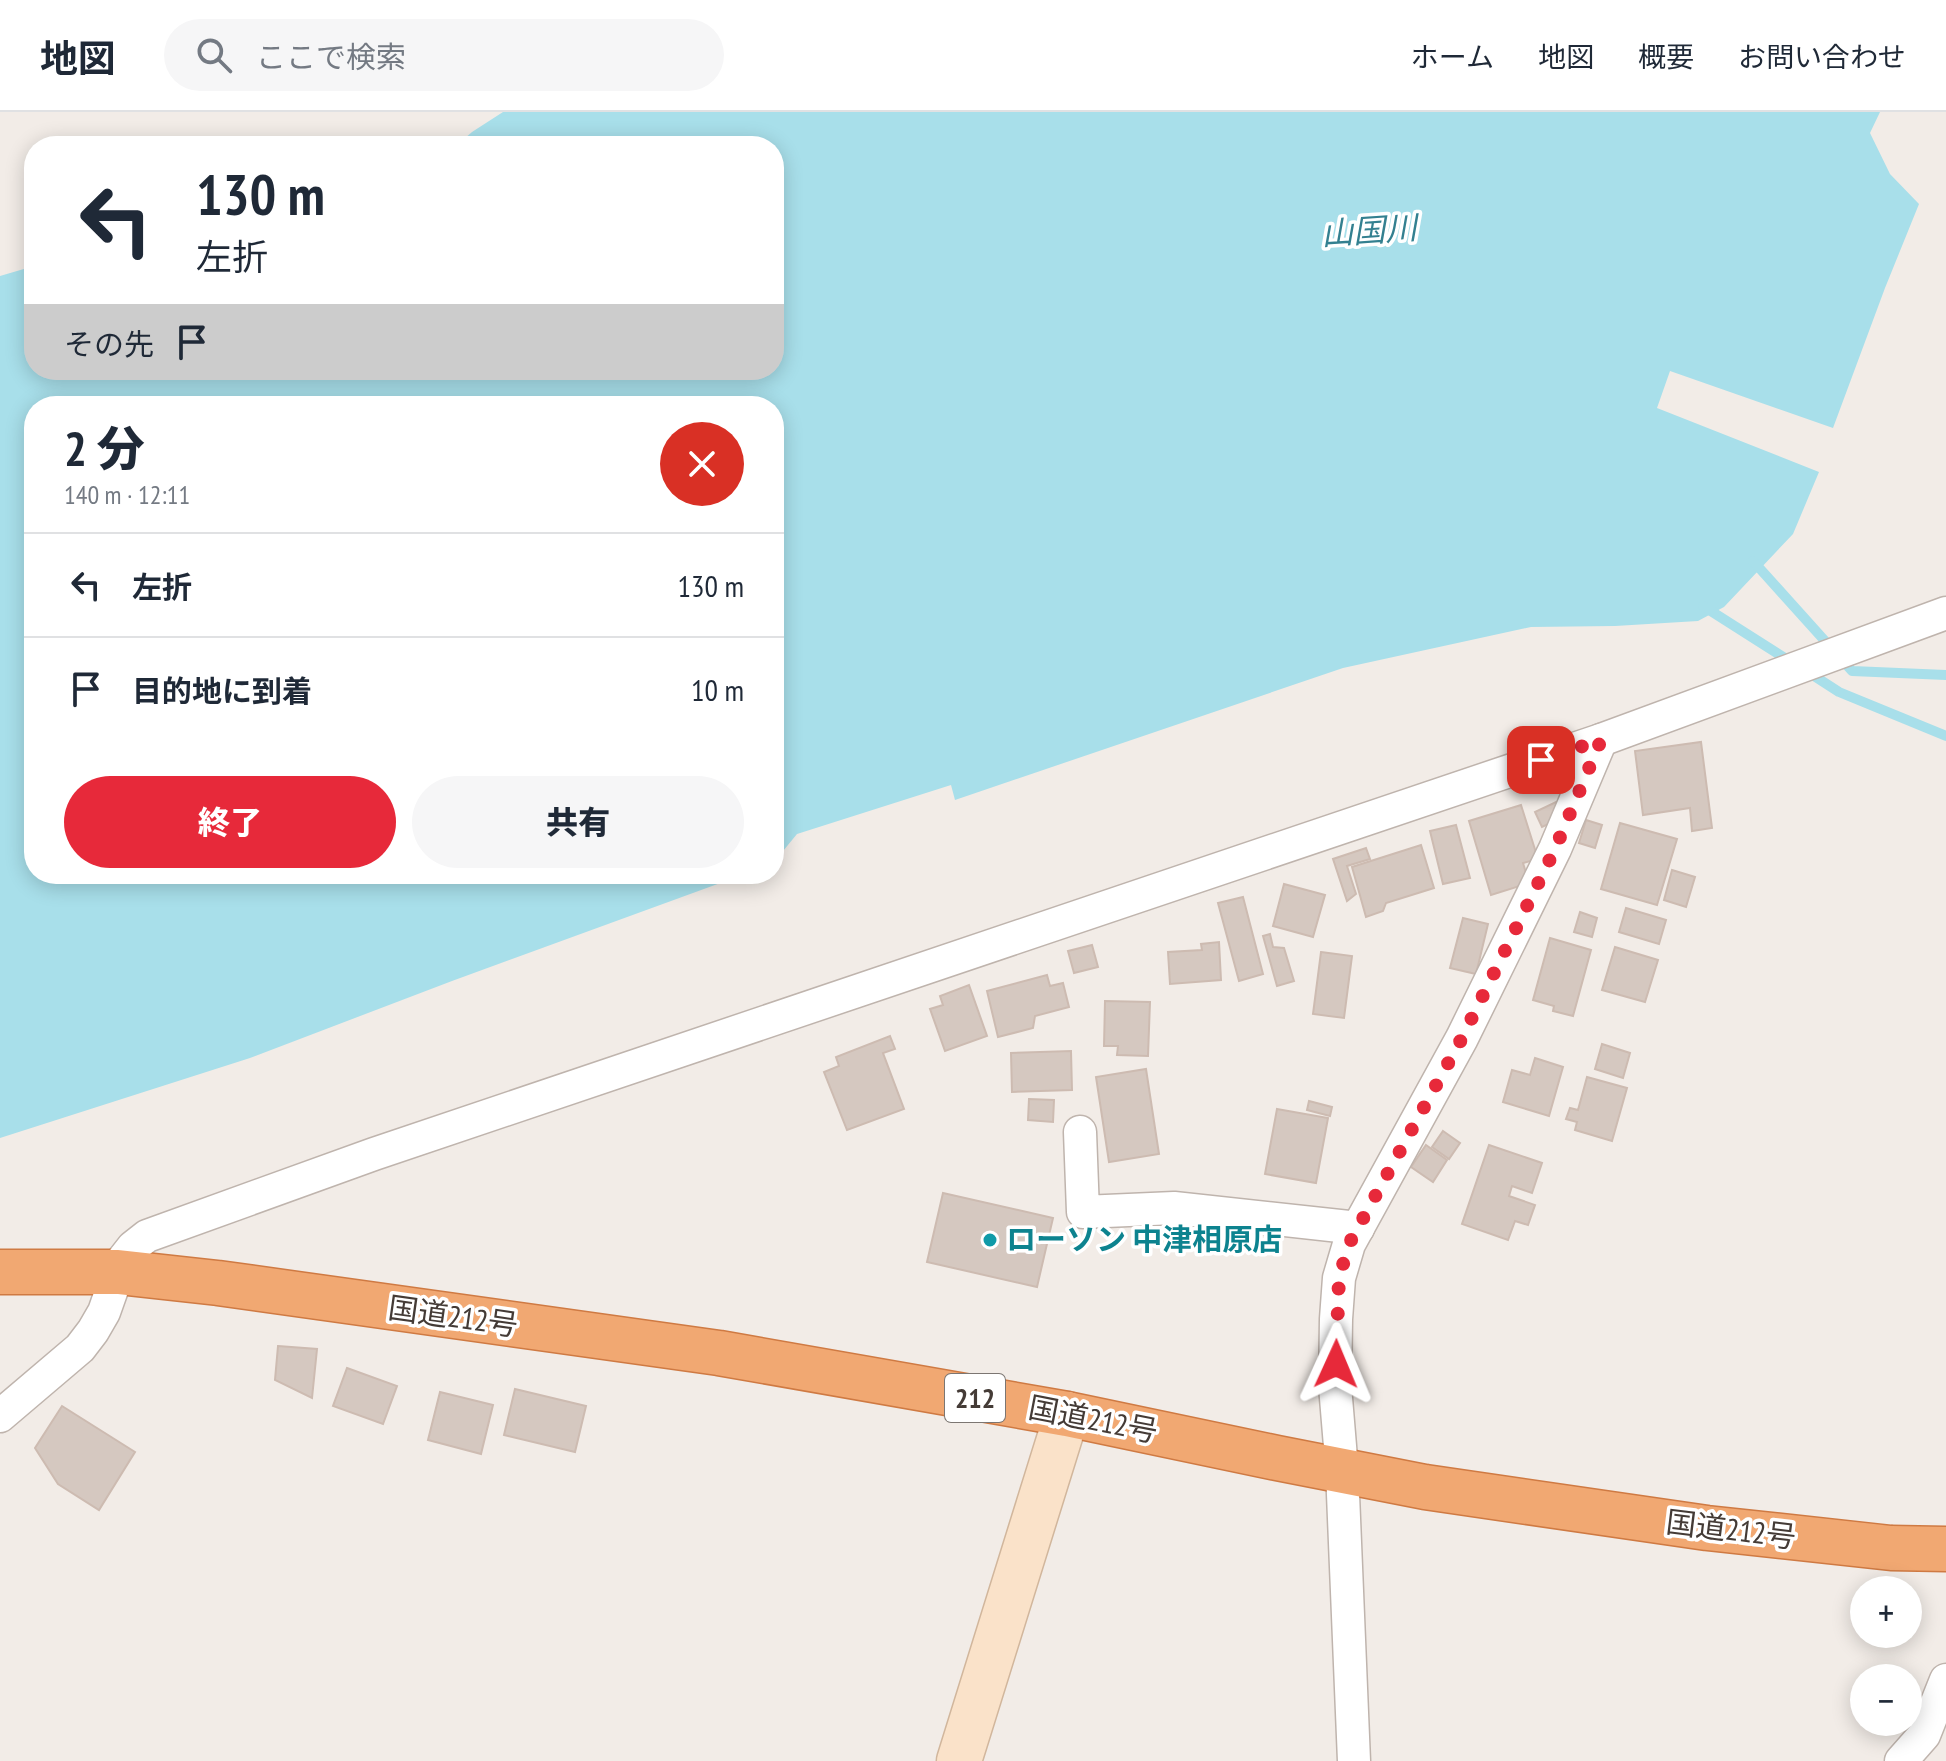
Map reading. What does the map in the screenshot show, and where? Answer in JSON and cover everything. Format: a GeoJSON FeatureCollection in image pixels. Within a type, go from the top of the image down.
{"type":"FeatureCollection","features":[{"type":"Feature","properties":{"kind":"highway","name":"国道212号"},"geometry":{"type":"LineString","coordinates":[[0,1272],[118,1272],[272,1290],[719,1353],[1067,1414],[1425,1487],[1707,1528],[1891,1548],[1946,1549]]}},
{"type":"Feature","properties":{"kind":"street"},"geometry":{"type":"LineString","coordinates":[[0,1416],[80,1348],[104,1312],[122,1261],[147,1236],[374,1154],[1601,740],[1946,613]]}},
{"type":"Feature","properties":{"kind":"street"},"geometry":{"type":"LineString","coordinates":[[1354,1761],[1342,1470],[1335,1386],[1339,1278],[1349,1244],[1468,1025],[1555,849],[1601,740]]}},
{"type":"Feature","properties":{"kind":"street"},"geometry":{"type":"LineString","coordinates":[[1080,1132],[1083,1212],[1174,1208],[1358,1228]]}},
{"type":"Feature","properties":{"kind":"street"},"geometry":{"type":"LineString","coordinates":[[959,1761],[1067,1414]]}},
{"type":"Feature","properties":{"kind":"street"},"geometry":{"type":"LineString","coordinates":[[1901,1761],[1924,1735],[1946,1680]]}},
{"type":"Feature","properties":{"kind":"water","name":"山国川"},"geometry":{"type":"Polygon","coordinates":[[[503,112],[1880,112],[1870,133],[1890,174],[1919,204],[1833,428],[1670,371],[1657,408],[1819,472],[1793,534],[1724,607],[1698,621],[1531,627],[1343,668],[955,800],[951,785],[797,834],[784,850],[784,396],[24,396],[24,884],[718,884],[250,1058],[0,1138],[0,276],[24,269],[24,380],[784,380],[784,136],[467,136],[503,112]]]}},
{"type":"Feature","properties":{"kind":"building"},"geometry":{"type":"Polygon","coordinates":[[[1701,742],[1712,828],[1692,831],[1690,808],[1643,815],[1635,751],[1701,742]]]}},
{"type":"Feature","properties":{"kind":"building"},"geometry":{"type":"Polygon","coordinates":[[[1556,802],[1564,817],[1542,827],[1535,812],[1556,802]]]}},
{"type":"Feature","properties":{"kind":"building"},"geometry":{"type":"Polygon","coordinates":[[[1521,805],[1538,859],[1523,863],[1529,883],[1491,895],[1469,821],[1521,805]]]}},
{"type":"Feature","properties":{"kind":"building"},"geometry":{"type":"Polygon","coordinates":[[[1586,820],[1602,825],[1595,848],[1579,843],[1586,820]]]}},
{"type":"Feature","properties":{"kind":"building"},"geometry":{"type":"Polygon","coordinates":[[[1620,823],[1677,839],[1657,905],[1601,889],[1620,823]]]}},
{"type":"Feature","properties":{"kind":"building"},"geometry":{"type":"Polygon","coordinates":[[[1456,825],[1470,878],[1443,884],[1430,831],[1456,825]]]}},
{"type":"Feature","properties":{"kind":"building"},"geometry":{"type":"Polygon","coordinates":[[[1421,845],[1434,888],[1386,903],[1383,911],[1366,917],[1352,867],[1421,845]]]}},
{"type":"Feature","properties":{"kind":"building"},"geometry":{"type":"Polygon","coordinates":[[[1366,848],[1370,859],[1347,866],[1356,894],[1347,901],[1333,859],[1366,848]]]}},
{"type":"Feature","properties":{"kind":"building"},"geometry":{"type":"Polygon","coordinates":[[[1672,870],[1695,877],[1686,907],[1664,900],[1672,870]]]}},
{"type":"Feature","properties":{"kind":"building"},"geometry":{"type":"Polygon","coordinates":[[[1284,884],[1325,895],[1313,937],[1273,926],[1284,884]]]}},
{"type":"Feature","properties":{"kind":"building"},"geometry":{"type":"Polygon","coordinates":[[[1243,897],[1263,974],[1239,981],[1218,903],[1243,897]]]}},
{"type":"Feature","properties":{"kind":"building"},"geometry":{"type":"Polygon","coordinates":[[[1626,908],[1666,920],[1659,944],[1619,932],[1626,908]]]}},
{"type":"Feature","properties":{"kind":"building"},"geometry":{"type":"Polygon","coordinates":[[[1580,912],[1597,918],[1592,937],[1574,932],[1580,912]]]}},
{"type":"Feature","properties":{"kind":"building"},"geometry":{"type":"Polygon","coordinates":[[[1463,918],[1488,924],[1476,974],[1450,968],[1463,918]]]}},
{"type":"Feature","properties":{"kind":"building"},"geometry":{"type":"Polygon","coordinates":[[[1270,934],[1273,947],[1284,948],[1294,981],[1277,986],[1263,936],[1270,934]]]}},
{"type":"Feature","properties":{"kind":"building"},"geometry":{"type":"Polygon","coordinates":[[[1550,938],[1591,950],[1573,1016],[1553,1011],[1554,1006],[1533,1000],[1550,938]]]}},
{"type":"Feature","properties":{"kind":"building"},"geometry":{"type":"Polygon","coordinates":[[[1219,942],[1221,980],[1170,984],[1168,952],[1202,950],[1201,944],[1219,942]]]}},
{"type":"Feature","properties":{"kind":"building"},"geometry":{"type":"Polygon","coordinates":[[[1092,945],[1098,967],[1074,973],[1068,951],[1092,945]]]}},
{"type":"Feature","properties":{"kind":"building"},"geometry":{"type":"Polygon","coordinates":[[[1615,947],[1658,960],[1645,1002],[1602,990],[1615,947]]]}},
{"type":"Feature","properties":{"kind":"building"},"geometry":{"type":"Polygon","coordinates":[[[1321,952],[1352,956],[1344,1018],[1313,1014],[1321,952]]]}},
{"type":"Feature","properties":{"kind":"building"},"geometry":{"type":"Polygon","coordinates":[[[1047,975],[1050,986],[1063,983],[1069,1007],[1035,1016],[1033,1028],[998,1037],[987,991],[1047,975]]]}},
{"type":"Feature","properties":{"kind":"building"},"geometry":{"type":"Polygon","coordinates":[[[969,985],[987,1036],[945,1051],[930,1009],[943,1005],[940,996],[969,985]]]}},
{"type":"Feature","properties":{"kind":"building"},"geometry":{"type":"Polygon","coordinates":[[[1105,1001],[1150,1002],[1148,1056],[1117,1055],[1118,1046],[1104,1046],[1105,1001]]]}},
{"type":"Feature","properties":{"kind":"building"},"geometry":{"type":"Polygon","coordinates":[[[890,1036],[895,1049],[883,1053],[904,1109],[847,1130],[824,1072],[839,1066],[836,1057],[890,1036]]]}},
{"type":"Feature","properties":{"kind":"building"},"geometry":{"type":"Polygon","coordinates":[[[1602,1044],[1630,1053],[1623,1078],[1595,1069],[1602,1044]]]}},
{"type":"Feature","properties":{"kind":"building"},"geometry":{"type":"Polygon","coordinates":[[[1071,1051],[1072,1090],[1012,1092],[1011,1053],[1071,1051]]]}},
{"type":"Feature","properties":{"kind":"building"},"geometry":{"type":"Polygon","coordinates":[[[1535,1058],[1563,1067],[1549,1116],[1503,1102],[1512,1070],[1530,1075],[1535,1058]]]}},
{"type":"Feature","properties":{"kind":"building"},"geometry":{"type":"Polygon","coordinates":[[[1146,1069],[1159,1154],[1109,1162],[1096,1077],[1146,1069]]]}},
{"type":"Feature","properties":{"kind":"building"},"geometry":{"type":"Polygon","coordinates":[[[1587,1077],[1627,1088],[1612,1141],[1575,1130],[1577,1122],[1566,1119],[1570,1108],[1578,1110],[1587,1077]]]}},
{"type":"Feature","properties":{"kind":"building"},"geometry":{"type":"Polygon","coordinates":[[[1029,1099],[1054,1100],[1053,1122],[1028,1120],[1029,1099]]]}},
{"type":"Feature","properties":{"kind":"building"},"geometry":{"type":"Polygon","coordinates":[[[1309,1101],[1332,1107],[1330,1116],[1307,1110],[1309,1101]]]}},
{"type":"Feature","properties":{"kind":"building"},"geometry":{"type":"Polygon","coordinates":[[[1277,1109],[1328,1118],[1316,1183],[1265,1174],[1277,1109]]]}},
{"type":"Feature","properties":{"kind":"building"},"geometry":{"type":"Polygon","coordinates":[[[1443,1131],[1460,1143],[1449,1159],[1432,1147],[1443,1131]]]}},
{"type":"Feature","properties":{"kind":"building"},"geometry":{"type":"Polygon","coordinates":[[[1426,1145],[1447,1160],[1433,1182],[1411,1167],[1426,1145]]]}},
{"type":"Feature","properties":{"kind":"building"},"geometry":{"type":"Polygon","coordinates":[[[1489,1145],[1542,1163],[1532,1193],[1512,1186],[1509,1196],[1535,1205],[1528,1225],[1515,1221],[1508,1240],[1462,1224],[1489,1145]]]}},
{"type":"Feature","properties":{"kind":"building","name":"ローソン 中津相原店"},"geometry":{"type":"Polygon","coordinates":[[[943,1193],[1053,1218],[1037,1287],[927,1262],[943,1193]]]}},
{"type":"Feature","properties":{"kind":"building"},"geometry":{"type":"Polygon","coordinates":[[[278,1346],[317,1349],[312,1398],[275,1380],[278,1346]]]}},
{"type":"Feature","properties":{"kind":"building"},"geometry":{"type":"Polygon","coordinates":[[[347,1368],[397,1386],[383,1424],[333,1406],[347,1368]]]}},
{"type":"Feature","properties":{"kind":"building"},"geometry":{"type":"Polygon","coordinates":[[[515,1389],[586,1406],[575,1452],[504,1435],[515,1389]]]}},
{"type":"Feature","properties":{"kind":"building"},"geometry":{"type":"Polygon","coordinates":[[[440,1392],[493,1405],[481,1454],[428,1440],[440,1392]]]}},
{"type":"Feature","properties":{"kind":"building"},"geometry":{"type":"Polygon","coordinates":[[[62,1406],[135,1452],[99,1510],[58,1484],[35,1448],[62,1406]]]}},
{"type":"Feature","properties":{"kind":"waterway"},"geometry":{"type":"LineString","coordinates":[[1753,561],[1852,671],[1946,675]]}},
{"type":"Feature","properties":{"kind":"waterway"},"geometry":{"type":"LineString","coordinates":[[1703,606],[1791,662]]}},
{"type":"Feature","properties":{"kind":"waterway"},"geometry":{"type":"LineString","coordinates":[[1808,672],[1839,692],[1946,736]]}},
{"type":"Feature","properties":{"kind":"place","name":"ローソン 中津相原店"},"geometry":{"type":"Point","coordinates":[990,1240]}},
{"type":"Feature","properties":{"kind":"route"},"geometry":{"type":"LineString","coordinates":[[1336,1364],[1339,1278],[1349,1244],[1462,1038],[1555,849],[1601,740],[1541,760]]}}]}
